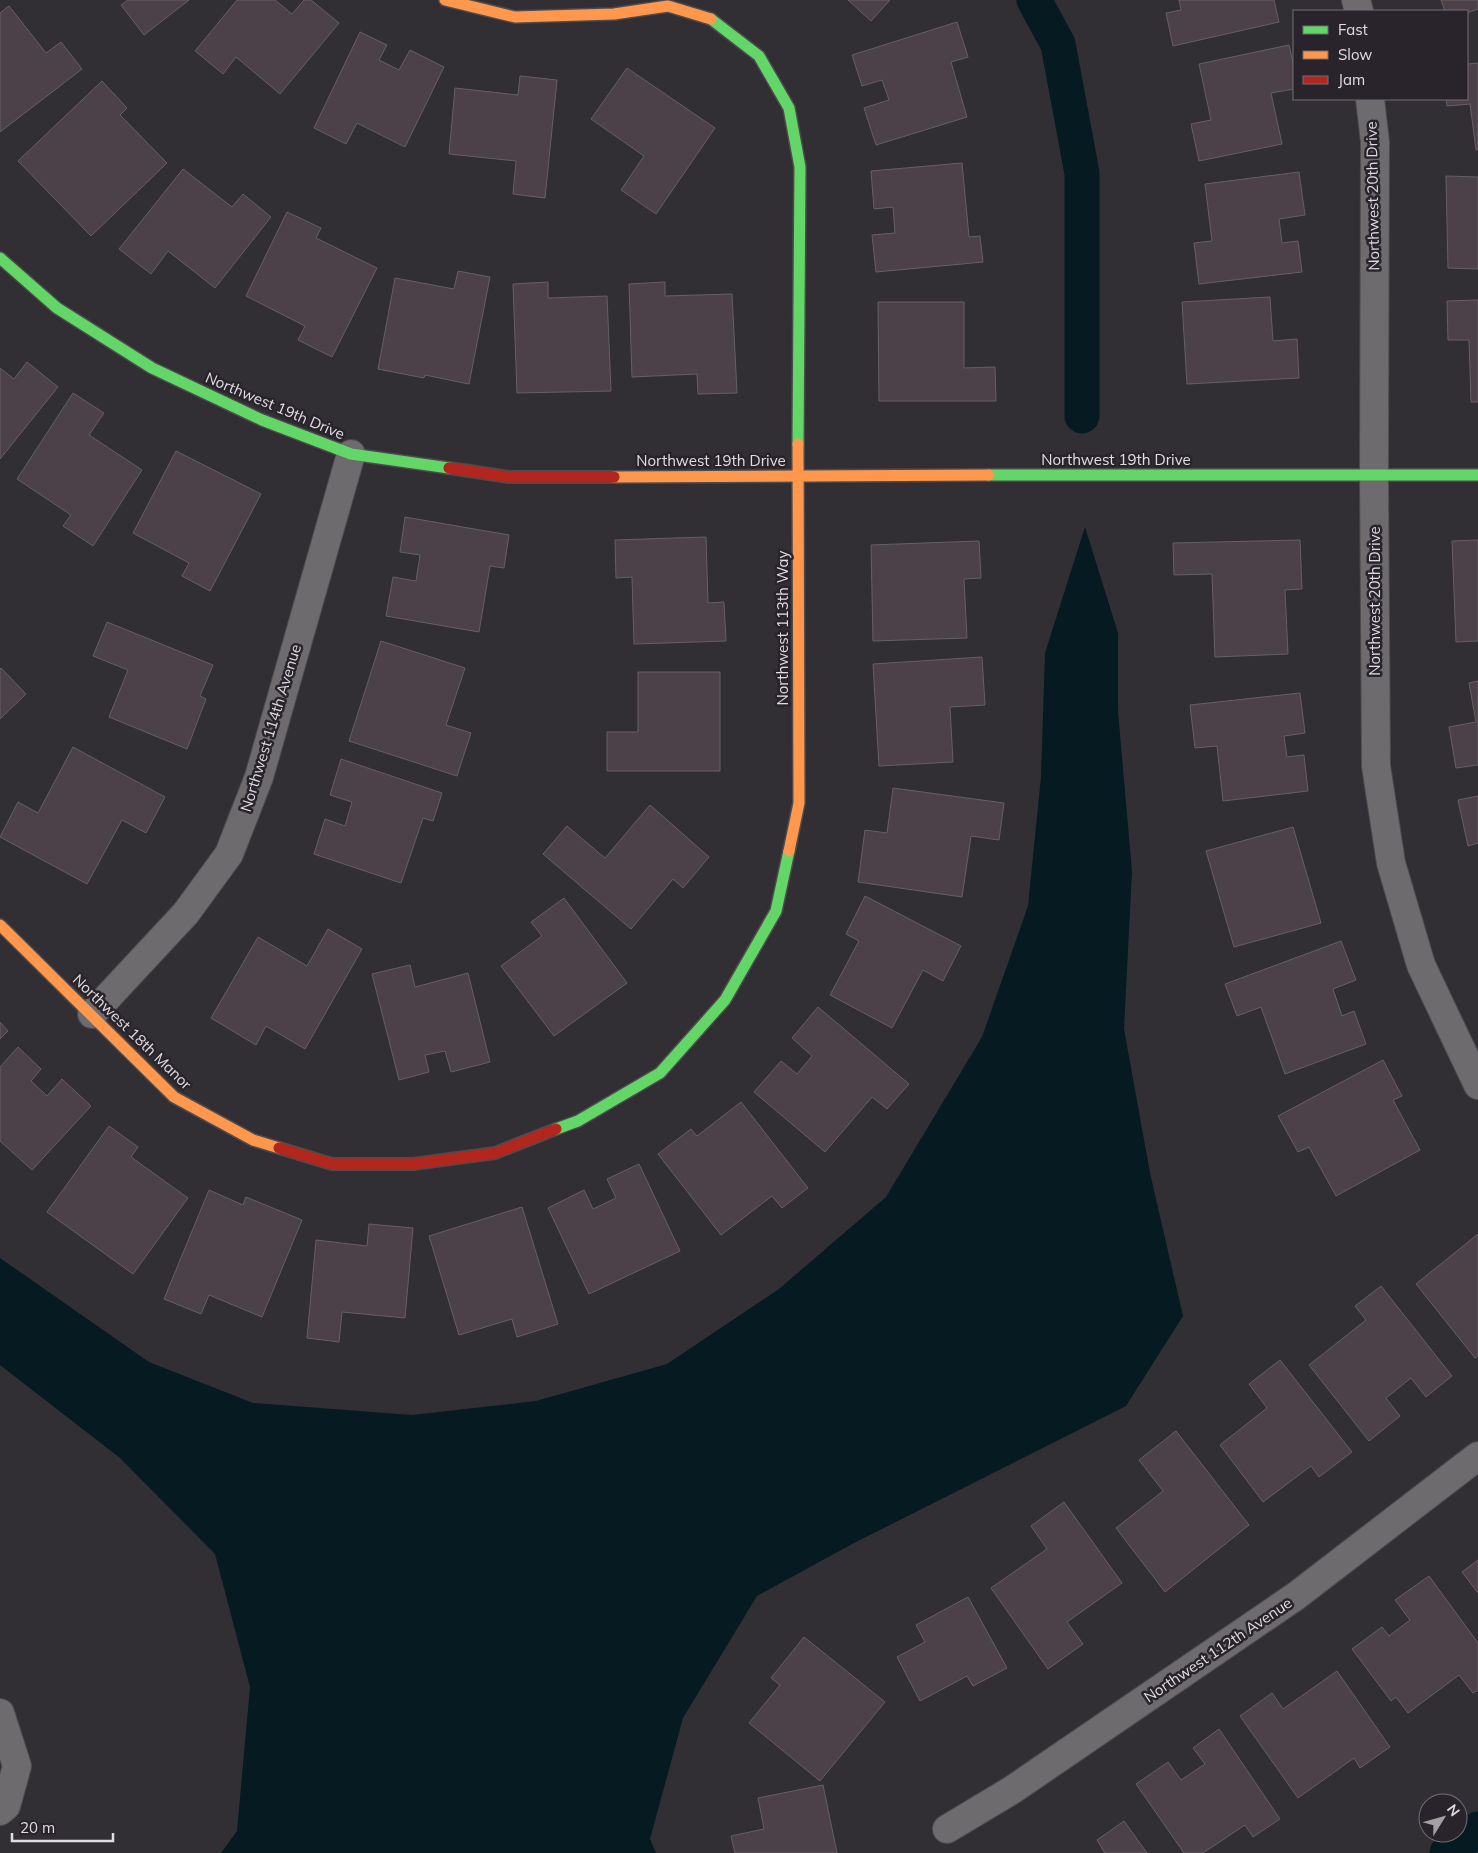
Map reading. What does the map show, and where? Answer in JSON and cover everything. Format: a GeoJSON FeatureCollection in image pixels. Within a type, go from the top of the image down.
{"type":"FeatureCollection","features":[{"type":"Feature","properties":{"kind":"street","name":"Northwest 113th Way"},"geometry":{"type":"LineString","coordinates":[[445,0],[515,17],[614,14],[668,6],[712,20],[759,56],[789,108],[800,167],[798,476],[799,803],[776,911],[725,1000],[660,1073],[578,1121]]}},
{"type":"Feature","properties":{"kind":"street","name":"Northwest 20th Drive"},"geometry":{"type":"LineString","coordinates":[[1370,100],[1375,142],[1374,474],[1376,766],[1391,863],[1421,965],[1478,1085]]}},
{"type":"Feature","properties":{"kind":"street","name":"Northwest 19th Drive"},"geometry":{"type":"LineString","coordinates":[[0,258],[56,308],[152,368],[262,420],[351,454],[509,477],[646,475],[1478,475]]}},
{"type":"Feature","properties":{"kind":"street","name":"Northwest 114th Avenue"},"geometry":{"type":"LineString","coordinates":[[92,1014],[186,913],[229,854],[258,777],[351,454]]}},
{"type":"Feature","properties":{"kind":"street","name":"Northwest 18th Manor"},"geometry":{"type":"LineString","coordinates":[[0,925],[174,1097],[253,1140],[332,1164],[413,1164],[495,1153],[578,1121]]}},
{"type":"Feature","properties":{"kind":"street","name":"Northwest 112th Avenue"},"geometry":{"type":"LineString","coordinates":[[947,1829],[1012,1790],[1296,1596],[1478,1456]]}},
{"type":"Feature","properties":{"kind":"street"},"geometry":{"type":"LineString","coordinates":[[0,1714],[17,1766],[6,1806],[0,1811]]}},
{"type":"Feature","properties":{"kind":"water"},"geometry":{"type":"Polygon","coordinates":[[[1085,527],[1118,633],[1118,711],[1132,872],[1124,1029],[1150,1173],[1183,1316],[1126,1406],[854,1543],[757,1596],[683,1718],[650,1839],[656,1853],[221,1853],[237,1831],[250,1687],[215,1554],[120,1458],[0,1365],[0,1258],[149,1362],[253,1403],[412,1415],[536,1401],[667,1364],[779,1289],[886,1197],[982,1037],[1028,906],[1041,777],[1045,653],[1085,527]]]}},
{"type":"Feature","properties":{"kind":"building"},"geometry":{"type":"Polygon","coordinates":[[[128,0],[189,0],[144,35],[121,5],[128,0]]]}},
{"type":"Feature","properties":{"kind":"building"},"geometry":{"type":"Polygon","coordinates":[[[237,0],[275,0],[292,14],[304,0],[311,0],[339,23],[280,94],[236,57],[223,74],[195,51],[237,0]]]}},
{"type":"Feature","properties":{"kind":"building"},"geometry":{"type":"Polygon","coordinates":[[[848,0],[890,0],[871,21],[848,0]]]}},
{"type":"Feature","properties":{"kind":"building"},"geometry":{"type":"Polygon","coordinates":[[[1179,0],[1274,0],[1279,22],[1173,46],[1166,13],[1181,10],[1179,0]]]}},
{"type":"Feature","properties":{"kind":"building"},"geometry":{"type":"Polygon","coordinates":[[[1441,0],[1478,0],[1478,9],[1468,13],[1468,10],[1445,10],[1441,0]]]}},
{"type":"Feature","properties":{"kind":"building"},"geometry":{"type":"Polygon","coordinates":[[[9,6],[46,53],[61,42],[82,69],[0,132],[0,13],[9,6]]]}},
{"type":"Feature","properties":{"kind":"building"},"geometry":{"type":"Polygon","coordinates":[[[957,22],[968,57],[951,62],[967,117],[876,145],[864,108],[889,100],[882,80],[862,86],[852,55],[957,22]]]}},
{"type":"Feature","properties":{"kind":"building"},"geometry":{"type":"Polygon","coordinates":[[[360,32],[387,45],[379,60],[399,70],[410,50],[444,67],[405,147],[357,123],[346,144],[314,128],[360,32]]]}},
{"type":"Feature","properties":{"kind":"building"},"geometry":{"type":"Polygon","coordinates":[[[1289,45],[1293,63],[1293,89],[1271,93],[1282,144],[1199,161],[1191,124],[1211,120],[1199,64],[1289,45]]]}},
{"type":"Feature","properties":{"kind":"building"},"geometry":{"type":"Polygon","coordinates":[[[1478,63],[1478,150],[1476,150],[1470,104],[1447,106],[1446,100],[1468,100],[1468,64],[1478,63]]]}},
{"type":"Feature","properties":{"kind":"building"},"geometry":{"type":"Polygon","coordinates":[[[627,68],[715,128],[656,214],[621,190],[644,156],[591,119],[627,68]]]}},
{"type":"Feature","properties":{"kind":"building"},"geometry":{"type":"Polygon","coordinates":[[[520,76],[557,80],[545,198],[513,194],[516,161],[449,154],[455,88],[518,95],[520,76]]]}},
{"type":"Feature","properties":{"kind":"building"},"geometry":{"type":"Polygon","coordinates":[[[102,81],[127,108],[120,115],[167,163],[91,236],[18,161],[102,81]]]}},
{"type":"Feature","properties":{"kind":"building"},"geometry":{"type":"Polygon","coordinates":[[[962,163],[969,237],[980,236],[983,262],[876,272],[872,235],[895,233],[893,207],[874,209],[871,171],[962,163]]]}},
{"type":"Feature","properties":{"kind":"building"},"geometry":{"type":"Polygon","coordinates":[[[183,169],[232,207],[243,194],[271,217],[215,288],[168,251],[151,274],[119,249],[183,169]]]}},
{"type":"Feature","properties":{"kind":"building"},"geometry":{"type":"Polygon","coordinates":[[[1299,172],[1305,215],[1279,219],[1282,243],[1298,241],[1302,272],[1199,284],[1194,243],[1212,241],[1205,184],[1299,172]]]}},
{"type":"Feature","properties":{"kind":"building"},"geometry":{"type":"Polygon","coordinates":[[[1446,176],[1478,177],[1478,269],[1448,268],[1446,176]]]}},
{"type":"Feature","properties":{"kind":"building"},"geometry":{"type":"Polygon","coordinates":[[[287,212],[321,228],[316,238],[377,268],[332,357],[298,340],[305,326],[246,296],[287,212]]]}},
{"type":"Feature","properties":{"kind":"building"},"geometry":{"type":"Polygon","coordinates":[[[458,271],[490,277],[469,384],[425,375],[424,378],[378,369],[395,278],[454,289],[458,271]]]}},
{"type":"Feature","properties":{"kind":"building"},"geometry":{"type":"Polygon","coordinates":[[[548,282],[548,298],[607,296],[611,391],[517,393],[513,284],[548,282]]]}},
{"type":"Feature","properties":{"kind":"building"},"geometry":{"type":"Polygon","coordinates":[[[665,282],[665,296],[732,294],[737,393],[698,394],[697,374],[632,377],[629,284],[665,282]]]}},
{"type":"Feature","properties":{"kind":"building"},"geometry":{"type":"Polygon","coordinates":[[[1270,297],[1273,341],[1297,339],[1299,378],[1187,384],[1182,302],[1270,297]]]}},
{"type":"Feature","properties":{"kind":"building"},"geometry":{"type":"Polygon","coordinates":[[[1478,300],[1478,402],[1471,402],[1469,340],[1448,340],[1447,301],[1478,300]]]}},
{"type":"Feature","properties":{"kind":"building"},"geometry":{"type":"Polygon","coordinates":[[[878,302],[964,302],[964,368],[995,367],[996,401],[879,401],[878,302]]]}},
{"type":"Feature","properties":{"kind":"building"},"geometry":{"type":"Polygon","coordinates":[[[27,362],[58,387],[0,459],[0,368],[14,379],[27,362]]]}},
{"type":"Feature","properties":{"kind":"building"},"geometry":{"type":"Polygon","coordinates":[[[73,393],[104,413],[89,435],[142,470],[93,546],[63,526],[71,515],[17,479],[73,393]]]}},
{"type":"Feature","properties":{"kind":"building"},"geometry":{"type":"Polygon","coordinates":[[[176,451],[261,494],[210,591],[182,576],[189,563],[133,533],[176,451]]]}},
{"type":"Feature","properties":{"kind":"building"},"geometry":{"type":"Polygon","coordinates":[[[405,517],[509,535],[504,568],[490,566],[479,632],[386,616],[393,577],[416,581],[420,555],[400,552],[405,517]]]}},
{"type":"Feature","properties":{"kind":"building"},"geometry":{"type":"Polygon","coordinates":[[[706,537],[708,603],[724,602],[726,641],[634,644],[632,577],[616,578],[615,540],[706,537]]]}},
{"type":"Feature","properties":{"kind":"building"},"geometry":{"type":"Polygon","coordinates":[[[1300,540],[1302,589],[1285,590],[1288,654],[1215,657],[1212,574],[1174,575],[1173,543],[1300,540]]]}},
{"type":"Feature","properties":{"kind":"building"},"geometry":{"type":"Polygon","coordinates":[[[1478,540],[1478,641],[1456,642],[1452,541],[1478,540]]]}},
{"type":"Feature","properties":{"kind":"building"},"geometry":{"type":"Polygon","coordinates":[[[979,541],[981,578],[964,579],[967,638],[873,641],[871,545],[979,541]]]}},
{"type":"Feature","properties":{"kind":"building"},"geometry":{"type":"Polygon","coordinates":[[[107,622],[213,665],[200,696],[206,699],[187,749],[109,717],[128,670],[93,656],[107,622]]]}},
{"type":"Feature","properties":{"kind":"building"},"geometry":{"type":"Polygon","coordinates":[[[381,641],[465,668],[446,725],[471,733],[457,776],[349,741],[381,641]]]}},
{"type":"Feature","properties":{"kind":"building"},"geometry":{"type":"Polygon","coordinates":[[[982,657],[985,705],[950,707],[953,762],[879,766],[873,664],[982,657]]]}},
{"type":"Feature","properties":{"kind":"building"},"geometry":{"type":"Polygon","coordinates":[[[0,669],[26,694],[0,719],[0,669]]]}},
{"type":"Feature","properties":{"kind":"building"},"geometry":{"type":"Polygon","coordinates":[[[638,672],[720,672],[720,771],[607,771],[607,732],[638,732],[638,672]]]}},
{"type":"Feature","properties":{"kind":"building"},"geometry":{"type":"Polygon","coordinates":[[[1478,681],[1478,765],[1456,768],[1449,727],[1476,722],[1469,683],[1478,681]]]}},
{"type":"Feature","properties":{"kind":"building"},"geometry":{"type":"Polygon","coordinates":[[[1300,693],[1305,733],[1284,736],[1287,757],[1304,755],[1308,791],[1223,801],[1217,746],[1195,748],[1190,705],[1300,693]]]}},
{"type":"Feature","properties":{"kind":"building"},"geometry":{"type":"Polygon","coordinates":[[[73,747],[165,797],[146,833],[122,820],[87,884],[0,837],[18,802],[38,813],[73,747]]]}},
{"type":"Feature","properties":{"kind":"building"},"geometry":{"type":"Polygon","coordinates":[[[341,759],[442,793],[433,821],[423,818],[401,883],[314,854],[325,819],[345,826],[352,802],[330,795],[341,759]]]}},
{"type":"Feature","properties":{"kind":"building"},"geometry":{"type":"Polygon","coordinates":[[[893,788],[1004,803],[999,840],[971,836],[962,897],[858,882],[865,830],[887,833],[893,788]]]}},
{"type":"Feature","properties":{"kind":"building"},"geometry":{"type":"Polygon","coordinates":[[[1478,796],[1478,843],[1468,846],[1458,800],[1478,796]]]}},
{"type":"Feature","properties":{"kind":"building"},"geometry":{"type":"Polygon","coordinates":[[[650,805],[709,857],[683,888],[673,879],[631,929],[543,854],[567,826],[605,858],[650,805]]]}},
{"type":"Feature","properties":{"kind":"building"},"geometry":{"type":"Polygon","coordinates":[[[1293,827],[1321,923],[1234,947],[1206,851],[1293,827]]]}},
{"type":"Feature","properties":{"kind":"building"},"geometry":{"type":"Polygon","coordinates":[[[865,896],[961,946],[943,981],[923,970],[892,1028],[830,995],[859,941],[846,934],[865,896]]]}},
{"type":"Feature","properties":{"kind":"building"},"geometry":{"type":"Polygon","coordinates":[[[564,898],[627,983],[554,1036],[501,966],[542,936],[531,922],[564,898]]]}},
{"type":"Feature","properties":{"kind":"building"},"geometry":{"type":"Polygon","coordinates":[[[328,929],[362,949],[305,1049],[266,1026],[256,1045],[211,1018],[258,937],[307,966],[328,929]]]}},
{"type":"Feature","properties":{"kind":"building"},"geometry":{"type":"Polygon","coordinates":[[[1341,941],[1356,980],[1333,989],[1342,1016],[1354,1011],[1366,1044],[1285,1074],[1261,1007],[1237,1016],[1225,984],[1341,941]]]}},
{"type":"Feature","properties":{"kind":"building"},"geometry":{"type":"Polygon","coordinates":[[[410,965],[415,987],[468,973],[490,1062],[451,1072],[445,1051],[425,1055],[429,1072],[399,1080],[372,974],[410,965]]]}},
{"type":"Feature","properties":{"kind":"building"},"geometry":{"type":"Polygon","coordinates":[[[818,1007],[909,1084],[887,1109],[872,1097],[825,1152],[754,1092],[781,1061],[797,1074],[812,1056],[792,1038],[818,1007]]]}},
{"type":"Feature","properties":{"kind":"building"},"geometry":{"type":"Polygon","coordinates":[[[0,1022],[8,1031],[0,1039],[0,1022]]]}},
{"type":"Feature","properties":{"kind":"building"},"geometry":{"type":"Polygon","coordinates":[[[18,1047],[41,1069],[31,1081],[47,1096],[62,1079],[91,1106],[32,1170],[0,1141],[0,1067],[18,1047]]]}},
{"type":"Feature","properties":{"kind":"building"},"geometry":{"type":"Polygon","coordinates":[[[1383,1060],[1402,1096],[1393,1100],[1420,1150],[1336,1196],[1309,1147],[1298,1152],[1278,1116],[1383,1060]]]}},
{"type":"Feature","properties":{"kind":"building"},"geometry":{"type":"Polygon","coordinates":[[[741,1102],[808,1188],[782,1208],[772,1196],[721,1235],[658,1154],[691,1129],[697,1136],[741,1102]]]}},
{"type":"Feature","properties":{"kind":"building"},"geometry":{"type":"Polygon","coordinates":[[[109,1126],[138,1147],[131,1157],[188,1198],[133,1274],[47,1212],[109,1126]]]}},
{"type":"Feature","properties":{"kind":"building"},"geometry":{"type":"Polygon","coordinates":[[[639,1164],[680,1251],[589,1294],[548,1208],[584,1190],[593,1209],[616,1198],[607,1179],[639,1164]]]}},
{"type":"Feature","properties":{"kind":"building"},"geometry":{"type":"Polygon","coordinates":[[[209,1190],[243,1205],[246,1197],[302,1220],[262,1317],[209,1295],[201,1314],[164,1299],[209,1190]]]}},
{"type":"Feature","properties":{"kind":"building"},"geometry":{"type":"Polygon","coordinates":[[[522,1207],[558,1324],[517,1337],[512,1319],[459,1335],[429,1236],[522,1207]]]}},
{"type":"Feature","properties":{"kind":"building"},"geometry":{"type":"Polygon","coordinates":[[[369,1224],[413,1228],[405,1318],[342,1312],[339,1342],[307,1338],[316,1240],[367,1246],[369,1224]]]}},
{"type":"Feature","properties":{"kind":"building"},"geometry":{"type":"Polygon","coordinates":[[[1478,1234],[1478,1356],[1475,1358],[1416,1284],[1478,1234]]]}},
{"type":"Feature","properties":{"kind":"building"},"geometry":{"type":"Polygon","coordinates":[[[1381,1286],[1452,1376],[1426,1397],[1411,1378],[1386,1398],[1400,1416],[1369,1441],[1309,1365],[1366,1320],[1355,1306],[1381,1286]]]}},
{"type":"Feature","properties":{"kind":"building"},"geometry":{"type":"Polygon","coordinates":[[[1280,1360],[1352,1452],[1319,1477],[1311,1466],[1263,1502],[1220,1445],[1267,1408],[1249,1384],[1280,1360]]]}},
{"type":"Feature","properties":{"kind":"building"},"geometry":{"type":"Polygon","coordinates":[[[1176,1431],[1249,1525],[1165,1592],[1116,1528],[1163,1491],[1139,1460],[1176,1431]]]}},
{"type":"Feature","properties":{"kind":"building"},"geometry":{"type":"Polygon","coordinates":[[[1064,1502],[1122,1583],[1067,1622],[1083,1644],[1048,1669],[991,1588],[1047,1549],[1031,1526],[1064,1502]]]}},
{"type":"Feature","properties":{"kind":"building"},"geometry":{"type":"Polygon","coordinates":[[[1478,1560],[1478,1593],[1462,1572],[1478,1560]]]}},
{"type":"Feature","properties":{"kind":"building"},"geometry":{"type":"Polygon","coordinates":[[[1429,1576],[1478,1643],[1478,1690],[1473,1693],[1459,1675],[1408,1713],[1396,1697],[1391,1701],[1352,1649],[1382,1627],[1389,1636],[1410,1620],[1395,1600],[1429,1576]]]}},
{"type":"Feature","properties":{"kind":"building"},"geometry":{"type":"Polygon","coordinates":[[[968,1597],[1007,1668],[973,1686],[967,1676],[920,1701],[897,1657],[925,1642],[916,1625],[968,1597]]]}},
{"type":"Feature","properties":{"kind":"building"},"geometry":{"type":"Polygon","coordinates":[[[804,1637],[885,1702],[820,1781],[749,1723],[780,1685],[771,1678],[804,1637]]]}},
{"type":"Feature","properties":{"kind":"building"},"geometry":{"type":"Polygon","coordinates":[[[1337,1671],[1390,1747],[1360,1768],[1354,1758],[1298,1798],[1240,1716],[1272,1693],[1283,1709],[1337,1671]]]}},
{"type":"Feature","properties":{"kind":"building"},"geometry":{"type":"Polygon","coordinates":[[[1219,1729],[1280,1819],[1253,1837],[1245,1825],[1203,1853],[1184,1853],[1136,1784],[1168,1762],[1181,1780],[1205,1764],[1193,1748],[1219,1729]]]}},
{"type":"Feature","properties":{"kind":"building"},"geometry":{"type":"Polygon","coordinates":[[[823,1785],[837,1853],[735,1853],[731,1836],[764,1829],[758,1798],[823,1785]]]}},
{"type":"Feature","properties":{"kind":"building"},"geometry":{"type":"Polygon","coordinates":[[[1124,1821],[1147,1853],[1105,1853],[1097,1840],[1124,1821]]]}},
{"type":"Feature","properties":{"kind":"waterway"},"geometry":{"type":"LineString","coordinates":[[1034,0],[1058,44],[1082,173],[1082,416]]}},
{"type":"Feature","properties":{"kind":"waterway"},"geometry":{"type":"LineString","coordinates":[[1447,1853],[1478,1829]]}},
{"type":"Feature","properties":{"kind":"traffic: fast"},"geometry":{"type":"LineString","coordinates":[[711,19],[759,56],[789,108],[800,167],[798,444]]}},
{"type":"Feature","properties":{"kind":"traffic: fast"},"geometry":{"type":"LineString","coordinates":[[0,258],[57,308],[152,368],[262,420],[351,454],[449,468]]}},
{"type":"Feature","properties":{"kind":"traffic: fast"},"geometry":{"type":"LineString","coordinates":[[989,475],[1478,475]]}},
{"type":"Feature","properties":{"kind":"traffic: fast"},"geometry":{"type":"LineString","coordinates":[[556,1129],[578,1121],[660,1073],[725,1000],[776,911],[789,851]]}},
{"type":"Feature","properties":{"kind":"traffic: slow"},"geometry":{"type":"LineString","coordinates":[[445,0],[515,17],[614,14],[668,6],[711,19]]}},
{"type":"Feature","properties":{"kind":"traffic: slow"},"geometry":{"type":"LineString","coordinates":[[789,851],[799,803],[798,444]]}},
{"type":"Feature","properties":{"kind":"traffic: slow"},"geometry":{"type":"LineString","coordinates":[[614,477],[989,475]]}},
{"type":"Feature","properties":{"kind":"traffic: slow"},"geometry":{"type":"LineString","coordinates":[[0,925],[174,1097],[253,1140],[279,1148]]}},
{"type":"Feature","properties":{"kind":"traffic: jam"},"geometry":{"type":"LineString","coordinates":[[449,468],[509,477],[614,477]]}},
{"type":"Feature","properties":{"kind":"traffic: jam"},"geometry":{"type":"LineString","coordinates":[[279,1148],[332,1164],[413,1164],[495,1153],[556,1129]]}}]}
